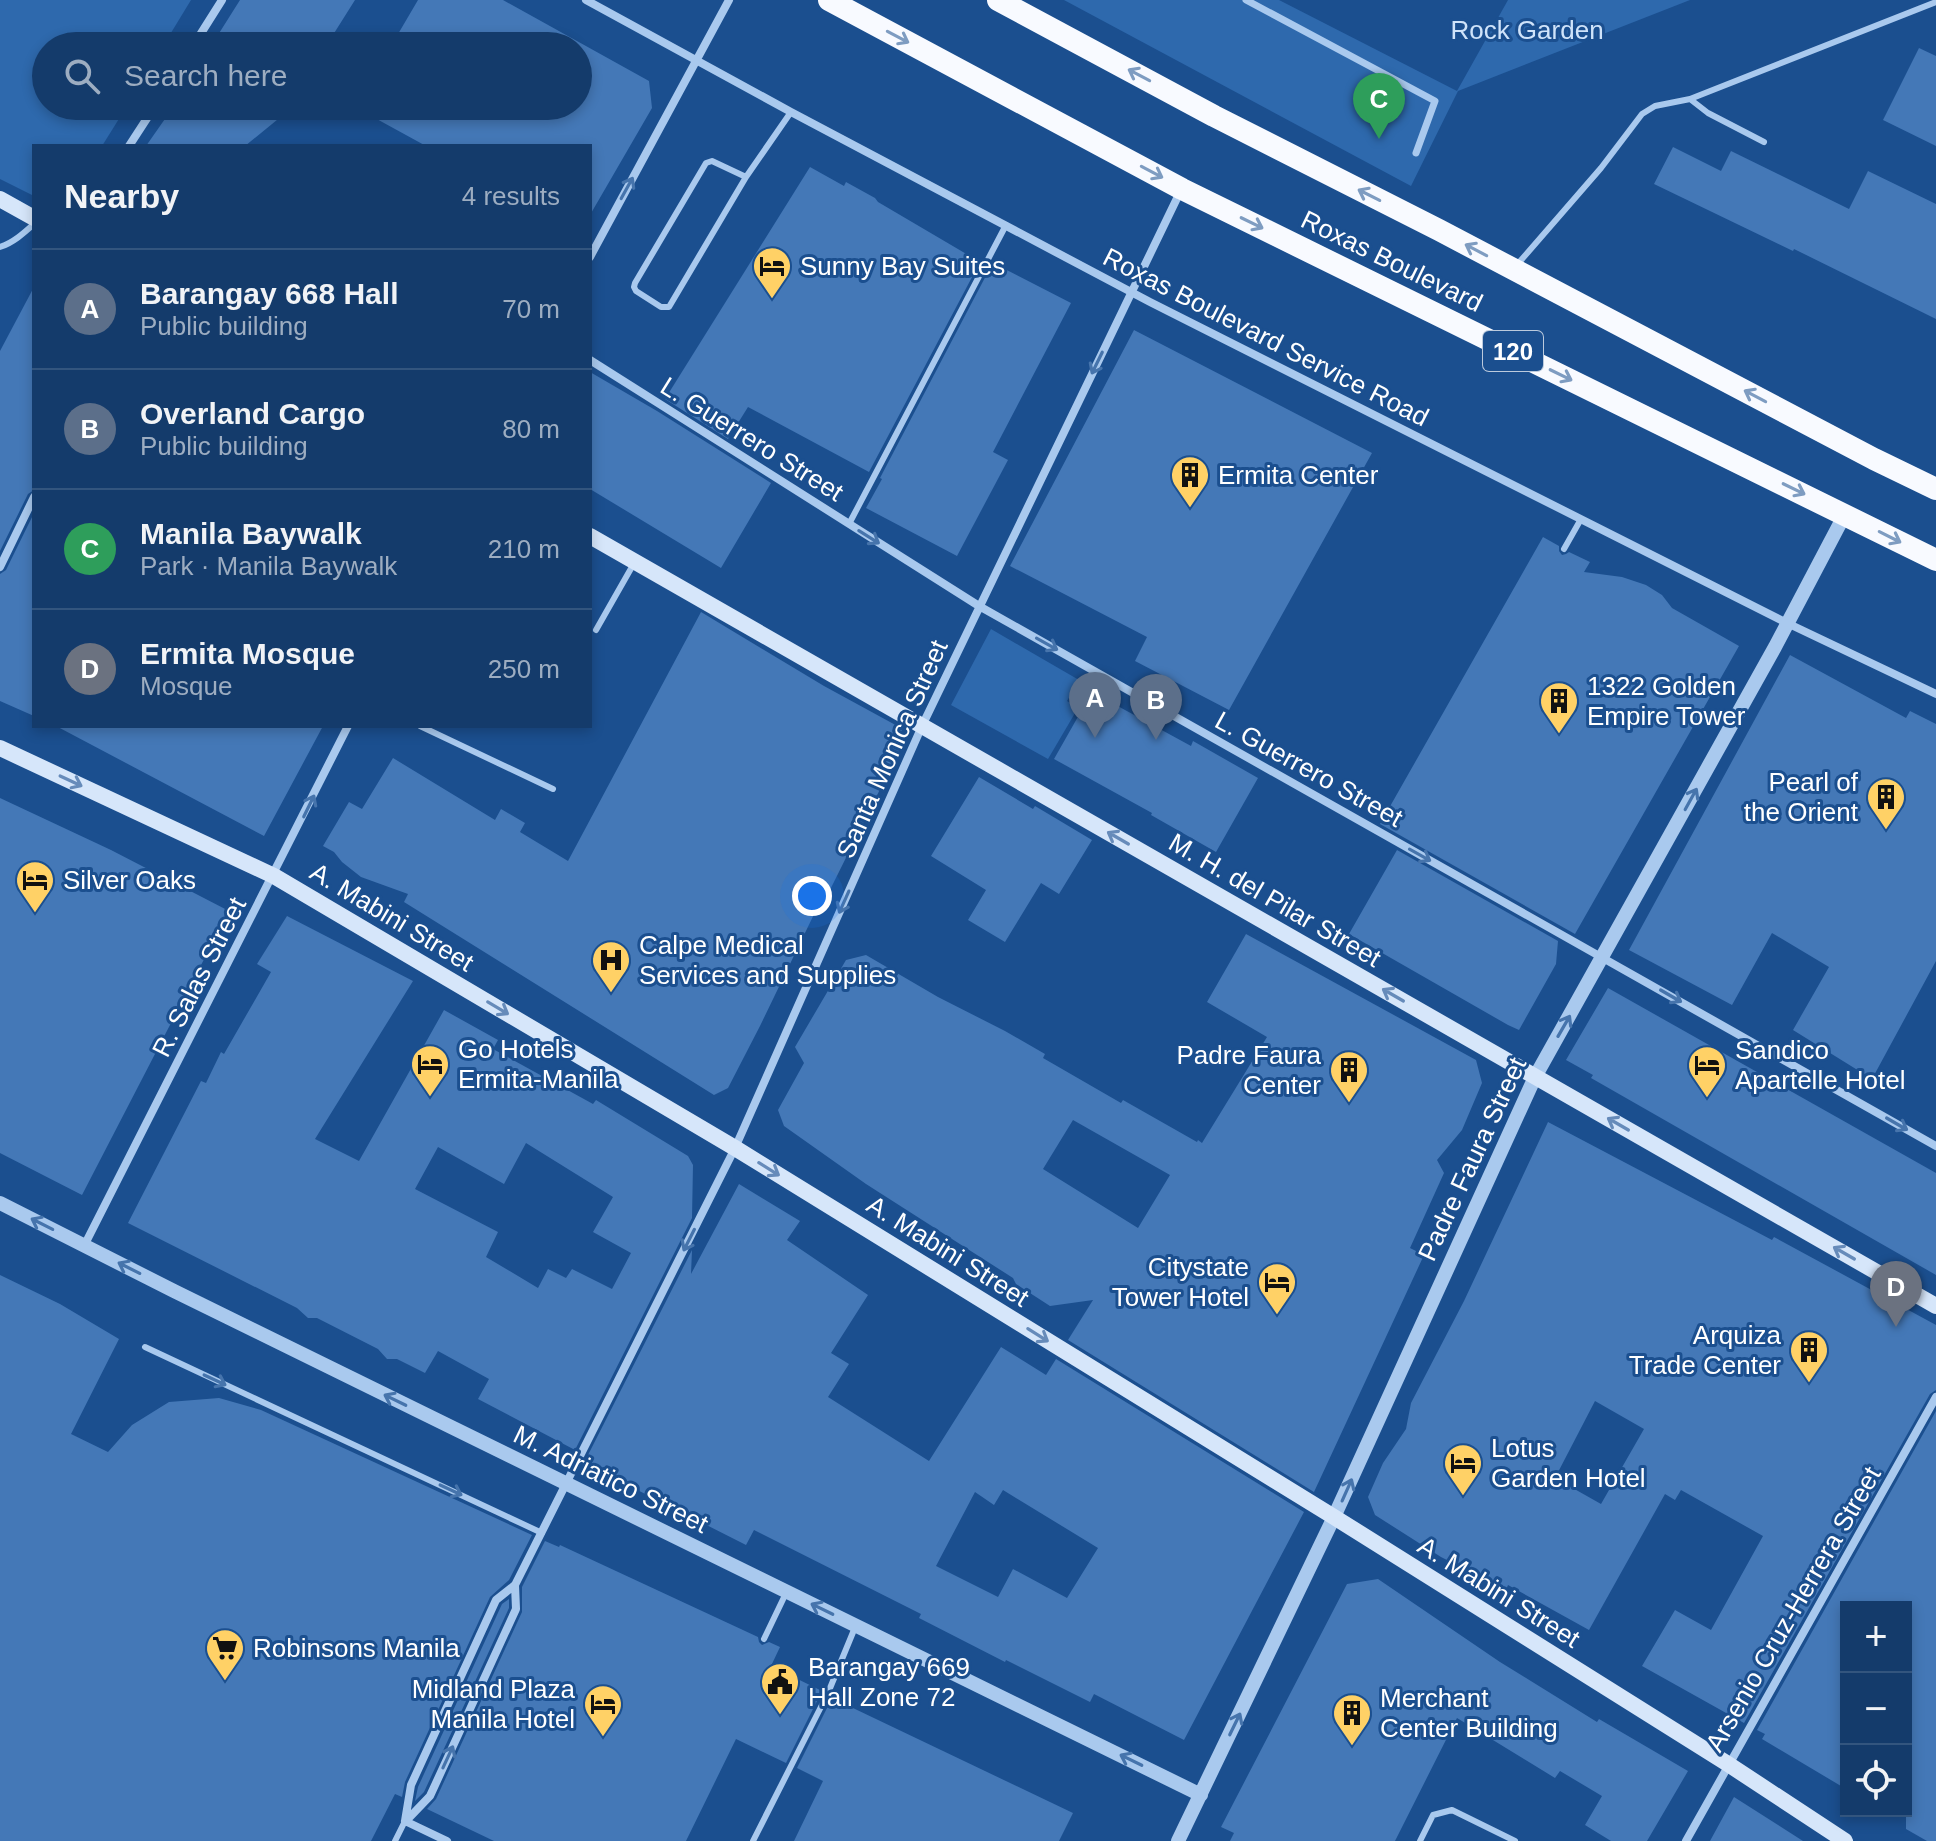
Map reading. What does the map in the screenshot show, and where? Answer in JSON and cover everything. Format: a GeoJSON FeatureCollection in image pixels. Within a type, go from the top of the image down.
{"type":"FeatureCollection","features":[{"type":"Feature","properties":{"kind":"highway","name":"Roxas Boulevard"},"geometry":{"type":"LineString","coordinates":[[829,0],[1182,189],[1936,560]]}},
{"type":"Feature","properties":{"kind":"highway","name":"Roxas Boulevard"},"geometry":{"type":"LineString","coordinates":[[998,0],[1214,116],[1936,489]]}},
{"type":"Feature","properties":{"kind":"main road"},"geometry":{"type":"LineString","coordinates":[[0,199],[32,220]]}},
{"type":"Feature","properties":{"kind":"main road","name":"M. H. del Pilar Street"},"geometry":{"type":"LineString","coordinates":[[592,537],[1936,1306]]}},
{"type":"Feature","properties":{"kind":"main road","name":"A. Mabini Street"},"geometry":{"type":"LineString","coordinates":[[0,748],[274,876],[735,1148],[1334,1517],[1845,1841]]}},
{"type":"Feature","properties":{"kind":"street"},"geometry":{"type":"LineString","coordinates":[[202,32],[222,0]]}},
{"type":"Feature","properties":{"kind":"street","name":"Roxas Boulevard Service Road"},"geometry":{"type":"LineString","coordinates":[[586,0],[1132,293],[1787,623],[1936,694]]}},
{"type":"Feature","properties":{"kind":"street"},"geometry":{"type":"LineString","coordinates":[[592,253],[729,0]]}},
{"type":"Feature","properties":{"kind":"street"},"geometry":{"type":"LineString","coordinates":[[1246,0],[1435,101],[1416,153]]}},
{"type":"Feature","properties":{"kind":"street"},"geometry":{"type":"LineString","coordinates":[[130,144],[146,120]]}},
{"type":"Feature","properties":{"kind":"street","name":"Santa Monica Street"},"geometry":{"type":"LineString","coordinates":[[405,1821],[411,1785],[496,1600],[515,1585],[735,1148],[922,726],[1182,189]]}},
{"type":"Feature","properties":{"kind":"street","name":"L. Guerrero Street"},"geometry":{"type":"LineString","coordinates":[[592,361],[979,606],[1936,1146]]}},
{"type":"Feature","properties":{"kind":"street"},"geometry":{"type":"LineString","coordinates":[[0,567],[32,501]]}},
{"type":"Feature","properties":{"kind":"street","name":"Padre Faura Street"},"geometry":{"type":"LineString","coordinates":[[1178,1841],[1334,1517],[1535,1077],[1845,514]]}},
{"type":"Feature","properties":{"kind":"street","name":"R. Salas Street"},"geometry":{"type":"LineString","coordinates":[[84,1246],[347,728]]}},
{"type":"Feature","properties":{"kind":"street","name":"M. Adriatico Street"},"geometry":{"type":"LineString","coordinates":[[0,1203],[1201,1795]]}},
{"type":"Feature","properties":{"kind":"street","name":"Arsenio Cruz-Herrera Street"},"geometry":{"type":"LineString","coordinates":[[1686,1841],[1936,1397]]}},
{"type":"Feature","properties":{"kind":"street","name":"Santa Monica Street"},"geometry":{"type":"LineString","coordinates":[[405,1821],[430,1796],[516,1609],[515,1585]]}},
{"type":"Feature","properties":{"kind":"street"},"geometry":{"type":"LineString","coordinates":[[405,1821],[447,1841]]}},
{"type":"Feature","properties":{"kind":"lane"},"geometry":{"type":"LineString","coordinates":[[1513,269],[1601,168],[1642,114],[1655,106],[1690,99],[1936,2]]}},
{"type":"Feature","properties":{"kind":"lane"},"geometry":{"type":"LineString","coordinates":[[1690,99],[1708,113],[1764,142]]}},
{"type":"Feature","properties":{"kind":"lane"},"geometry":{"type":"LineString","coordinates":[[746,177],[712,161],[706,163],[635,283],[636,291],[661,307],[669,307],[746,177],[791,112]]}},
{"type":"Feature","properties":{"kind":"lane"},"geometry":{"type":"LineString","coordinates":[[0,247],[22,235],[32,223]]}},
{"type":"Feature","properties":{"kind":"lane"},"geometry":{"type":"LineString","coordinates":[[849,524],[1006,225]]}},
{"type":"Feature","properties":{"kind":"lane"},"geometry":{"type":"LineString","coordinates":[[1564,549],[1581,519]]}},
{"type":"Feature","properties":{"kind":"lane"},"geometry":{"type":"LineString","coordinates":[[596,630],[635,562]]}},
{"type":"Feature","properties":{"kind":"lane"},"geometry":{"type":"LineString","coordinates":[[424,728],[553,789]]}},
{"type":"Feature","properties":{"kind":"lane"},"geometry":{"type":"LineString","coordinates":[[145,1347],[542,1533]]}},
{"type":"Feature","properties":{"kind":"lane"},"geometry":{"type":"LineString","coordinates":[[764,1639],[787,1591]]}},
{"type":"Feature","properties":{"kind":"lane"},"geometry":{"type":"LineString","coordinates":[[753,1841],[828,1693],[856,1625]]}},
{"type":"Feature","properties":{"kind":"lane"},"geometry":{"type":"LineString","coordinates":[[1420,1841],[1433,1815],[1452,1810],[1515,1841]]}},
{"type":"Feature","properties":{"kind":"lane"},"geometry":{"type":"LineString","coordinates":[[395,1841],[405,1821]]}},
{"type":"Feature","properties":{"kind":"green space"},"geometry":{"type":"Polygon","coordinates":[[[0,0],[191,0],[172,32],[32,32],[32,120],[118,120],[103,144],[32,144],[32,195],[0,179],[0,0]]]}},
{"type":"Feature","properties":{"kind":"green space","name":"Rock Garden"},"geometry":{"type":"Polygon","coordinates":[[[1064,0],[1279,0],[1457,91],[1508,0],[1690,0],[1458,91],[1411,186],[1064,0]]]}},
{"type":"Feature","properties":{"kind":"green space"},"geometry":{"type":"Polygon","coordinates":[[[991,629],[1079,680],[1067,701],[1078,708],[1048,759],[951,705],[991,629]]]}},
{"type":"Feature","properties":{"kind":"building"},"geometry":{"type":"Polygon","coordinates":[[[240,0],[355,0],[335,32],[220,32],[240,0]]]}},
{"type":"Feature","properties":{"kind":"building"},"geometry":{"type":"Polygon","coordinates":[[[418,0],[503,0],[561,32],[399,32],[418,0]]]}},
{"type":"Feature","properties":{"kind":"building"},"geometry":{"type":"Polygon","coordinates":[[[1919,48],[1936,56],[1936,146],[1883,120],[1919,48]]]}},
{"type":"Feature","properties":{"kind":"building"},"geometry":{"type":"Polygon","coordinates":[[[592,49],[649,81],[652,108],[592,212],[592,144],[422,144],[379,120],[592,120],[592,49]]]}},
{"type":"Feature","properties":{"kind":"building"},"geometry":{"type":"Polygon","coordinates":[[[164,120],[277,120],[247,144],[147,144],[164,120]]]}},
{"type":"Feature","properties":{"kind":"building"},"geometry":{"type":"Polygon","coordinates":[[[1673,147],[1721,171],[1731,151],[1849,209],[1868,171],[1936,204],[1936,319],[1654,184],[1673,147]]]}},
{"type":"Feature","properties":{"kind":"building"},"geometry":{"type":"Polygon","coordinates":[[[810,167],[844,186],[846,182],[875,198],[980,262],[869,472],[748,407],[728,439],[665,399],[810,167]]]}},
{"type":"Feature","properties":{"kind":"building"},"geometry":{"type":"Polygon","coordinates":[[[995,264],[1071,303],[993,452],[1008,460],[957,556],[866,508],[990,268],[995,264]]]}},
{"type":"Feature","properties":{"kind":"building"},"geometry":{"type":"Polygon","coordinates":[[[32,291],[32,491],[0,551],[0,351],[32,291]]]}},
{"type":"Feature","properties":{"kind":"building","name":"Ermita Center"},"geometry":{"type":"Polygon","coordinates":[[[1134,330],[1372,453],[1229,710],[1135,661],[1147,637],[1010,566],[1134,330]]]}},
{"type":"Feature","properties":{"kind":"building"},"geometry":{"type":"Polygon","coordinates":[[[592,373],[771,483],[721,568],[592,490],[592,373]]]}},
{"type":"Feature","properties":{"kind":"building"},"geometry":{"type":"Polygon","coordinates":[[[32,517],[32,715],[0,701],[0,574],[6,570],[32,517]]]}},
{"type":"Feature","properties":{"kind":"building","name":"1322 Golden Empire Tower"},"geometry":{"type":"Polygon","coordinates":[[[1543,537],[1559,546],[1562,555],[1569,552],[1590,562],[1584,572],[1622,577],[1646,585],[1662,595],[1672,608],[1739,646],[1575,934],[1380,824],[1543,537]]]}},
{"type":"Feature","properties":{"kind":"building"},"geometry":{"type":"Polygon","coordinates":[[[701,612],[901,728],[904,741],[728,1088],[714,1095],[404,902],[408,894],[361,877],[323,846],[349,802],[362,809],[393,758],[495,820],[501,809],[525,823],[520,832],[568,861],[701,612]]]}},
{"type":"Feature","properties":{"kind":"building"},"geometry":{"type":"Polygon","coordinates":[[[1790,655],[1906,718],[1910,711],[1936,724],[1936,961],[1872,1079],[1793,1030],[1829,967],[1772,933],[1732,1005],[1629,950],[1790,655]]]}},
{"type":"Feature","properties":{"kind":"building"},"geometry":{"type":"Polygon","coordinates":[[[1092,692],[1191,746],[1193,741],[1258,778],[1216,852],[1054,759],[1092,692]]]}},
{"type":"Feature","properties":{"kind":"building"},"geometry":{"type":"Polygon","coordinates":[[[60,728],[322,728],[264,836],[60,728]]]}},
{"type":"Feature","properties":{"kind":"building"},"geometry":{"type":"Polygon","coordinates":[[[979,777],[1092,840],[1059,894],[1041,883],[1005,942],[968,920],[986,890],[931,856],[979,777]]]}},
{"type":"Feature","properties":{"kind":"building"},"geometry":{"type":"Polygon","coordinates":[[[0,798],[111,850],[229,911],[82,1195],[0,1153],[0,798]]]}},
{"type":"Feature","properties":{"kind":"building"},"geometry":{"type":"Polygon","coordinates":[[[1397,850],[1558,941],[1556,964],[1519,1030],[1349,934],[1397,850]]]}},
{"type":"Feature","properties":{"kind":"building"},"geometry":{"type":"Polygon","coordinates":[[[287,916],[413,981],[315,1139],[359,1161],[444,1010],[498,1040],[493,1049],[593,1104],[596,1100],[688,1156],[693,1165],[692,1218],[575,1450],[478,1399],[489,1379],[438,1351],[425,1373],[397,1359],[387,1359],[378,1349],[317,1318],[308,1318],[297,1308],[128,1223],[201,1081],[206,1083],[221,1052],[224,1054],[271,972],[257,964],[287,916]],[[526,1143],[504,1184],[438,1147],[415,1189],[498,1232],[486,1257],[538,1288],[548,1269],[566,1278],[572,1269],[612,1289],[631,1253],[593,1232],[613,1197],[526,1143]]]}},
{"type":"Feature","properties":{"kind":"building"},"geometry":{"type":"Polygon","coordinates":[[[1246,934],[1476,1060],[1482,1083],[1462,1130],[1437,1160],[1444,1173],[1410,1248],[1424,1255],[1314,1492],[1068,1340],[1093,1300],[1050,1306],[1016,1284],[1013,1278],[866,1184],[784,1126],[778,1110],[804,1063],[795,1047],[846,960],[866,955],[1045,1054],[1043,1058],[1121,1103],[1123,1100],[1202,1143],[1267,1037],[1207,1002],[1246,934]],[[1073,1120],[1043,1169],[1138,1228],[1170,1175],[1073,1120]]]}},
{"type":"Feature","properties":{"kind":"building"},"geometry":{"type":"Polygon","coordinates":[[[1608,988],[1936,1173],[1936,1275],[1591,1078],[1593,1075],[1566,1060],[1608,988]]]}},
{"type":"Feature","properties":{"kind":"building"},"geometry":{"type":"Polygon","coordinates":[[[1548,1122],[1772,1240],[1774,1237],[1936,1325],[1936,1390],[1930,1394],[1744,1723],[1642,1666],[1675,1610],[1711,1630],[1763,1536],[1681,1490],[1675,1500],[1665,1494],[1589,1630],[1508,1585],[1506,1590],[1441,1557],[1375,1515],[1368,1497],[1383,1463],[1406,1429],[1411,1403],[1464,1301],[1548,1122]],[[1595,1401],[1555,1478],[1601,1504],[1644,1429],[1595,1401]]]}},
{"type":"Feature","properties":{"kind":"building"},"geometry":{"type":"Polygon","coordinates":[[[739,1184],[800,1221],[787,1240],[868,1295],[831,1353],[849,1364],[828,1397],[929,1461],[1001,1347],[1046,1375],[1056,1359],[1304,1512],[1184,1740],[1094,1694],[1090,1702],[1005,1662],[919,1618],[921,1614],[754,1530],[746,1545],[588,1465],[592,1459],[587,1457],[692,1250],[691,1274],[739,1184]],[[1003,1490],[994,1505],[975,1492],[936,1566],[998,1597],[1013,1569],[1067,1598],[1098,1548],[1003,1490]]]}},
{"type":"Feature","properties":{"kind":"building","name":"Robinsons Manila"},"geometry":{"type":"Polygon","coordinates":[[[0,1275],[60,1304],[119,1339],[71,1434],[108,1452],[132,1425],[169,1402],[219,1398],[261,1410],[532,1535],[509,1580],[490,1597],[405,1782],[402,1797],[395,1794],[371,1841],[0,1841],[0,1275]]]}},
{"type":"Feature","properties":{"kind":"building"},"geometry":{"type":"Polygon","coordinates":[[[1936,1411],[1936,1841],[1927,1841],[1906,1829],[1906,1817],[1912,1817],[1912,1601],[1840,1601],[1840,1785],[1762,1739],[1765,1734],[1757,1730],[1936,1411]]]}},
{"type":"Feature","properties":{"kind":"building","name":"Midland Plaza Manila Hotel"},"geometry":{"type":"Polygon","coordinates":[[[545,1541],[560,1545],[758,1637],[762,1645],[769,1642],[780,1647],[771,1666],[822,1691],[786,1763],[736,1739],[686,1841],[494,1841],[427,1809],[436,1799],[522,1612],[522,1587],[545,1541]]]}},
{"type":"Feature","properties":{"kind":"building"},"geometry":{"type":"Polygon","coordinates":[[[1378,1579],[1500,1662],[1597,1722],[1599,1719],[1688,1771],[1647,1841],[1611,1841],[1585,1825],[1602,1796],[1560,1771],[1555,1778],[1457,1718],[1395,1841],[1230,1841],[1234,1833],[1221,1827],[1347,1584],[1378,1579]]]}},
{"type":"Feature","properties":{"kind":"building"},"geometry":{"type":"Polygon","coordinates":[[[509,1599],[509,1608],[424,1792],[415,1801],[418,1787],[502,1604],[509,1599]]]}},
{"type":"Feature","properties":{"kind":"building"},"geometry":{"type":"Polygon","coordinates":[[[832,1698],[1073,1813],[1059,1841],[794,1841],[823,1781],[797,1768],[832,1698]]]}},
{"type":"Feature","properties":{"kind":"building"},"geometry":{"type":"Polygon","coordinates":[[[1734,1797],[1803,1841],[1710,1841],[1734,1797]]]}},
{"type":"Feature","properties":{"kind":"place","name":"Manila Baywalk"},"geometry":{"type":"Point","coordinates":[1379,139]}},
{"type":"Feature","properties":{"kind":"place","name":"Sunny Bay Suites"},"geometry":{"type":"Point","coordinates":[772,300]}},
{"type":"Feature","properties":{"kind":"place","name":"Ermita Center"},"geometry":{"type":"Point","coordinates":[1190,509]}},
{"type":"Feature","properties":{"kind":"place","name":"1322 Golden Empire Tower"},"geometry":{"type":"Point","coordinates":[1559,735]}},
{"type":"Feature","properties":{"kind":"place","name":"Barangay 668 Hall"},"geometry":{"type":"Point","coordinates":[1095,738]}},
{"type":"Feature","properties":{"kind":"place","name":"Overland Cargo"},"geometry":{"type":"Point","coordinates":[1156,740]}},
{"type":"Feature","properties":{"kind":"place","name":"Pearl of the Orient"},"geometry":{"type":"Point","coordinates":[1886,831]}},
{"type":"Feature","properties":{"kind":"place","name":"Silver Oaks"},"geometry":{"type":"Point","coordinates":[35,914]}},
{"type":"Feature","properties":{"kind":"place","name":"Calpe Medical Services and Supplies"},"geometry":{"type":"Point","coordinates":[611,994]}},
{"type":"Feature","properties":{"kind":"place","name":"Go Hotels Ermita-Manila"},"geometry":{"type":"Point","coordinates":[430,1098]}},
{"type":"Feature","properties":{"kind":"place","name":"Sandico Apartelle Hotel"},"geometry":{"type":"Point","coordinates":[1707,1099]}},
{"type":"Feature","properties":{"kind":"place","name":"Padre Faura Center"},"geometry":{"type":"Point","coordinates":[1349,1104]}},
{"type":"Feature","properties":{"kind":"place","name":"Citystate Tower Hotel"},"geometry":{"type":"Point","coordinates":[1277,1316]}},
{"type":"Feature","properties":{"kind":"place","name":"Ermita Mosque"},"geometry":{"type":"Point","coordinates":[1896,1327]}},
{"type":"Feature","properties":{"kind":"place","name":"Arquiza Trade Center"},"geometry":{"type":"Point","coordinates":[1809,1384]}},
{"type":"Feature","properties":{"kind":"place","name":"Lotus Garden Hotel"},"geometry":{"type":"Point","coordinates":[1463,1497]}},
{"type":"Feature","properties":{"kind":"place","name":"Robinsons Manila"},"geometry":{"type":"Point","coordinates":[225,1682]}},
{"type":"Feature","properties":{"kind":"place","name":"Barangay 669 Hall Zone 72"},"geometry":{"type":"Point","coordinates":[780,1716]}},
{"type":"Feature","properties":{"kind":"place","name":"Midland Plaza Manila Hotel"},"geometry":{"type":"Point","coordinates":[603,1738]}},
{"type":"Feature","properties":{"kind":"place","name":"Merchant Center Building"},"geometry":{"type":"Point","coordinates":[1352,1747]}}]}
